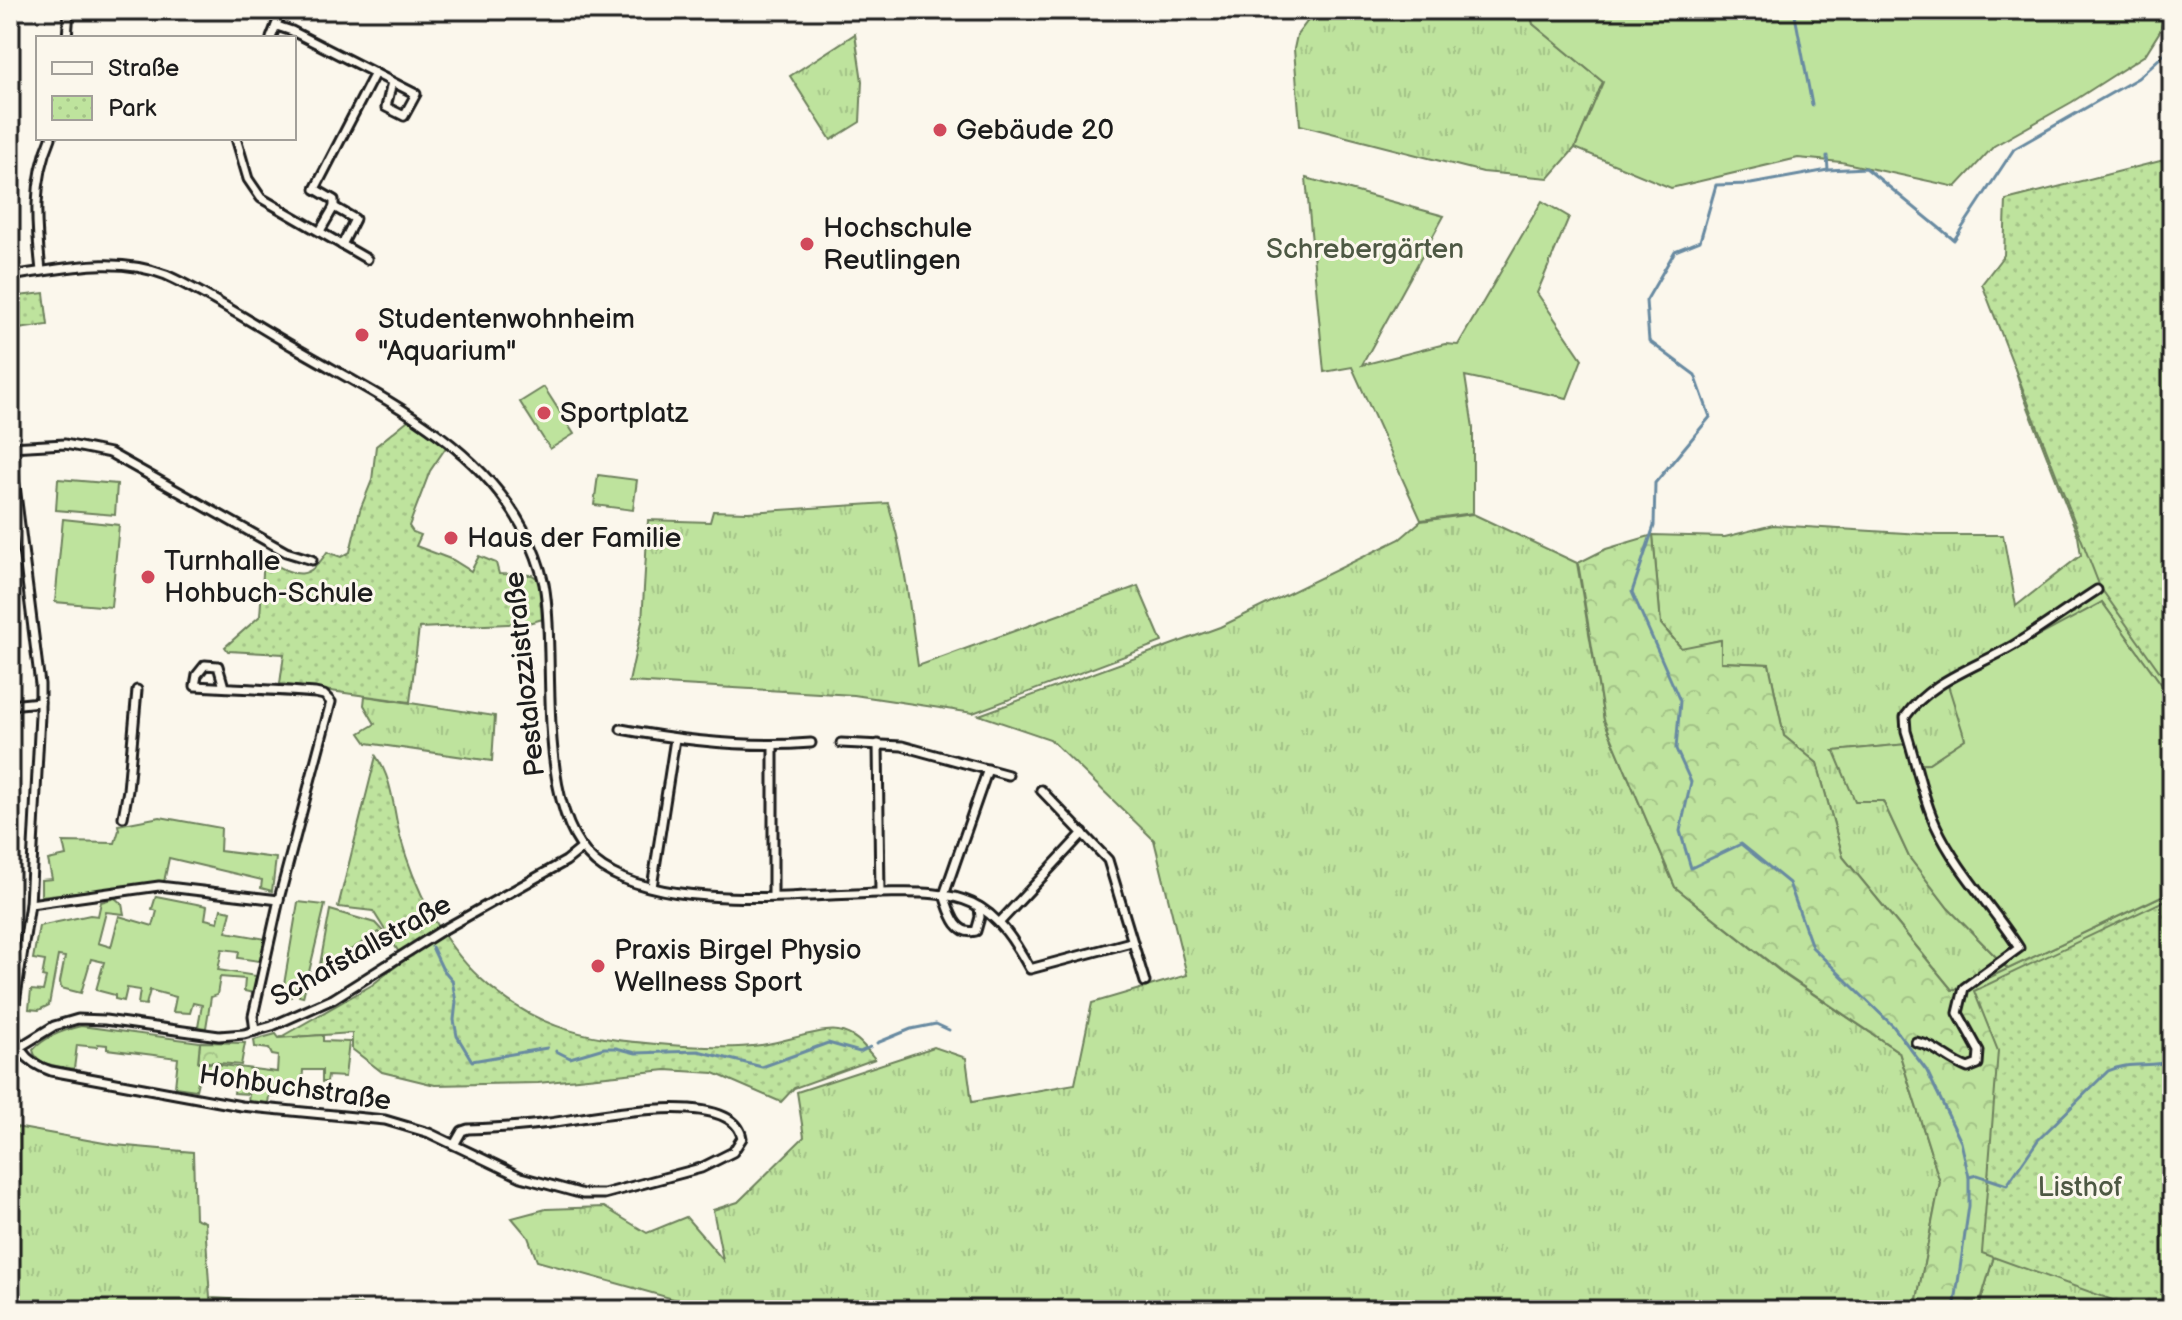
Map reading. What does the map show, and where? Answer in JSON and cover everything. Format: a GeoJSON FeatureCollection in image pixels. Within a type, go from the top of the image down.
{"type":"FeatureCollection","features":[{"type":"Feature","properties":{"kind":"street"},"geometry":{"type":"LineString","coordinates":[[67,36],[69,10]]}},
{"type":"Feature","properties":{"kind":"street"},"geometry":{"type":"LineString","coordinates":[[272,36],[282,10]]}},
{"type":"Feature","properties":{"kind":"street"},"geometry":{"type":"LineString","coordinates":[[277,26],[375,73],[416,94],[404,116],[386,107],[392,82]]}},
{"type":"Feature","properties":{"kind":"street"},"geometry":{"type":"LineString","coordinates":[[320,231],[334,207],[334,200],[315,189],[375,73]]}},
{"type":"Feature","properties":{"kind":"street"},"geometry":{"type":"LineString","coordinates":[[41,271],[36,199],[40,172],[50,140]]}},
{"type":"Feature","properties":{"kind":"street"},"geometry":{"type":"LineString","coordinates":[[237,140],[248,179],[256,193],[266,202],[367,259]]}},
{"type":"Feature","properties":{"kind":"street"},"geometry":{"type":"LineString","coordinates":[[334,207],[355,219],[342,245]]}},
{"type":"Feature","properties":{"kind":"street","name":"Pestalozzistraße"},"geometry":{"type":"LineString","coordinates":[[10,276],[93,264],[122,264],[156,271],[177,280],[413,416],[460,452],[488,480],[525,532],[543,582],[555,768],[569,825],[582,848],[604,868],[652,887],[696,895],[912,892],[944,895],[979,907],[999,923],[1030,969],[1131,942]]}},
{"type":"Feature","properties":{"kind":"street"},"geometry":{"type":"LineString","coordinates":[[19,1047],[13,1031],[13,1016],[30,904],[40,684],[10,447],[65,444],[110,453],[273,546],[312,560]]}},
{"type":"Feature","properties":{"kind":"street"},"geometry":{"type":"LineString","coordinates":[[1916,1042],[1933,1046],[1953,1063],[1968,1068],[1978,1064],[1979,1051],[1958,1013],[1964,988],[2019,948],[1996,913],[1963,875],[1935,824],[1906,731],[1905,717],[1917,702],[1946,681],[1979,661],[2012,647],[2097,590]]}},
{"type":"Feature","properties":{"kind":"street"},"geometry":{"type":"LineString","coordinates":[[224,687],[218,666],[205,665],[197,675],[195,686],[315,693],[330,699],[279,900],[253,1016],[255,1031]]}},
{"type":"Feature","properties":{"kind":"street"},"geometry":{"type":"LineString","coordinates":[[123,817],[137,690]]}},
{"type":"Feature","properties":{"kind":"street"},"geometry":{"type":"LineString","coordinates":[[10,705],[40,702]]}},
{"type":"Feature","properties":{"kind":"street"},"geometry":{"type":"LineString","coordinates":[[621,729],[675,739],[773,746],[811,743]]}},
{"type":"Feature","properties":{"kind":"street"},"geometry":{"type":"LineString","coordinates":[[652,887],[675,739]]}},
{"type":"Feature","properties":{"kind":"street"},"geometry":{"type":"LineString","coordinates":[[841,743],[878,744],[937,754],[1008,775]]}},
{"type":"Feature","properties":{"kind":"street"},"geometry":{"type":"LineString","coordinates":[[878,744],[880,893]]}},
{"type":"Feature","properties":{"kind":"street"},"geometry":{"type":"LineString","coordinates":[[773,746],[773,896]]}},
{"type":"Feature","properties":{"kind":"street"},"geometry":{"type":"LineString","coordinates":[[979,907],[979,926],[969,933],[955,923],[944,895],[988,769]]}},
{"type":"Feature","properties":{"kind":"street"},"geometry":{"type":"LineString","coordinates":[[1041,790],[1108,860],[1145,982]]}},
{"type":"Feature","properties":{"kind":"street"},"geometry":{"type":"LineString","coordinates":[[999,923],[1083,833]]}},
{"type":"Feature","properties":{"kind":"street","name":"Schafstallstraße"},"geometry":{"type":"LineString","coordinates":[[10,1053],[54,1026],[78,1019],[105,1020],[210,1036],[237,1035],[288,1020],[333,999],[441,931],[566,861],[582,848]]}},
{"type":"Feature","properties":{"kind":"street"},"geometry":{"type":"LineString","coordinates":[[30,904],[159,886],[279,900]]}},
{"type":"Feature","properties":{"kind":"street","name":"Hohbuchstraße"},"geometry":{"type":"LineString","coordinates":[[19,1047],[32,1063],[51,1071],[253,1108],[335,1113],[385,1120],[429,1133],[454,1145],[521,1177],[583,1194],[612,1192],[718,1160],[739,1146],[741,1131],[730,1120],[716,1114],[680,1109],[642,1109],[527,1126],[468,1129],[462,1131],[454,1145]]}},
{"type":"Feature","properties":{"kind":"green space"},"geometry":{"type":"Polygon","coordinates":[[[1316,10],[1530,10],[1533,24],[1603,82],[1575,148],[1549,178],[1483,172],[1300,125],[1294,49],[1297,35],[1316,10]]]}},
{"type":"Feature","properties":{"kind":"green space"},"geometry":{"type":"Polygon","coordinates":[[[1530,10],[2165,10],[2160,31],[2145,55],[2072,102],[1994,146],[1956,187],[1841,162],[1798,158],[1671,188],[1575,148],[1603,82],[1533,24],[1530,10]]]}},
{"type":"Feature","properties":{"kind":"green space"},"geometry":{"type":"Polygon","coordinates":[[[855,34],[862,81],[860,122],[831,140],[790,76],[855,34]]]}},
{"type":"Feature","properties":{"kind":"green space"},"geometry":{"type":"Polygon","coordinates":[[[2172,158],[2172,689],[2100,587],[1982,284],[2004,255],[2006,200],[2172,158]]]}},
{"type":"Feature","properties":{"kind":"green space"},"geometry":{"type":"Polygon","coordinates":[[[2172,164],[2172,699],[2102,602],[1966,739],[1929,763],[1913,764],[1907,744],[1834,751],[1883,801],[1909,857],[1948,908],[2008,969],[1952,990],[1843,857],[1817,763],[1784,736],[1769,664],[1721,662],[1720,640],[1682,649],[1661,624],[1653,535],[1725,537],[1773,525],[1938,535],[2003,535],[2016,606],[2081,555],[2078,536],[2024,397],[1988,284],[2172,164]]]}},
{"type":"Feature","properties":{"kind":"green space","name":"Schrebergärten"},"geometry":{"type":"Polygon","coordinates":[[[1306,178],[1444,216],[1362,365],[1445,344],[1458,345],[1542,201],[1569,217],[1537,293],[1582,359],[1567,398],[1465,376],[1473,428],[1473,513],[1421,520],[1352,367],[1324,372],[1306,178]]]}},
{"type":"Feature","properties":{"kind":"green space"},"geometry":{"type":"Polygon","coordinates":[[[44,293],[48,325],[10,330],[10,297],[44,293]]]}},
{"type":"Feature","properties":{"kind":"green space","name":"Sportplatz"},"geometry":{"type":"Polygon","coordinates":[[[544,387],[574,434],[550,449],[520,402],[544,387]]]}},
{"type":"Feature","properties":{"kind":"green space"},"geometry":{"type":"Polygon","coordinates":[[[413,416],[449,443],[430,471],[409,526],[421,535],[416,546],[453,560],[471,571],[479,556],[496,563],[499,574],[532,575],[543,582],[547,618],[528,623],[419,628],[410,702],[280,684],[284,654],[228,651],[225,647],[260,616],[264,559],[299,574],[313,569],[327,552],[341,557],[350,552],[360,510],[372,480],[376,446],[413,416]]]}},
{"type":"Feature","properties":{"kind":"green space"},"geometry":{"type":"Polygon","coordinates":[[[598,475],[637,480],[633,510],[594,505],[598,475]]]}},
{"type":"Feature","properties":{"kind":"green space"},"geometry":{"type":"Polygon","coordinates":[[[58,479],[117,484],[115,515],[56,510],[58,479]]]}},
{"type":"Feature","properties":{"kind":"green space"},"geometry":{"type":"Polygon","coordinates":[[[888,503],[903,564],[918,666],[1138,586],[1162,642],[973,713],[854,695],[629,682],[642,622],[648,520],[710,522],[713,511],[748,512],[888,503]]]}},
{"type":"Feature","properties":{"kind":"green space"},"geometry":{"type":"Polygon","coordinates":[[[1473,514],[1577,563],[1604,720],[1675,887],[1786,976],[1899,1052],[1940,1182],[1915,1310],[695,1310],[695,1305],[537,1261],[528,1237],[512,1218],[546,1209],[604,1207],[647,1233],[686,1217],[723,1260],[713,1210],[738,1202],[804,1137],[797,1092],[934,1047],[966,1058],[972,1102],[1075,1084],[1092,1003],[1187,975],[1154,840],[1050,739],[979,715],[1220,627],[1400,539],[1421,521],[1473,514]]]}},
{"type":"Feature","properties":{"kind":"green space"},"geometry":{"type":"Polygon","coordinates":[[[63,519],[119,525],[111,607],[55,602],[63,519]]]}},
{"type":"Feature","properties":{"kind":"green space"},"geometry":{"type":"Polygon","coordinates":[[[1653,535],[1661,624],[1681,648],[1721,640],[1721,662],[1769,664],[1784,736],[1817,763],[1843,857],[1952,990],[1980,982],[2172,891],[2172,1090],[2010,1202],[1978,1310],[1915,1310],[1940,1182],[1899,1052],[1786,975],[1675,887],[1604,720],[1578,563],[1606,549],[1653,535]]]}},
{"type":"Feature","properties":{"kind":"green space"},"geometry":{"type":"Polygon","coordinates":[[[2102,602],[2172,699],[2172,891],[2008,969],[1948,908],[1909,857],[1883,801],[1855,801],[1834,751],[1907,744],[1913,764],[1929,763],[1965,739],[1948,685],[2102,602]]]}},
{"type":"Feature","properties":{"kind":"green space"},"geometry":{"type":"Polygon","coordinates":[[[365,696],[495,716],[492,761],[367,743],[360,733],[375,724],[364,705],[365,696]]]}},
{"type":"Feature","properties":{"kind":"green space"},"geometry":{"type":"Polygon","coordinates":[[[376,756],[389,785],[406,855],[421,894],[441,931],[480,978],[524,1011],[546,1022],[591,1036],[681,1046],[750,1046],[838,1031],[855,1038],[875,1059],[794,1088],[781,1102],[714,1073],[666,1070],[538,1083],[435,1085],[382,1072],[352,1049],[352,1033],[279,1038],[372,985],[435,936],[400,954],[373,911],[338,907],[376,756]]]}},
{"type":"Feature","properties":{"kind":"green space"},"geometry":{"type":"Polygon","coordinates":[[[160,817],[221,828],[220,851],[276,858],[272,891],[261,888],[262,880],[169,858],[164,882],[41,896],[41,880],[52,879],[48,860],[66,856],[63,842],[115,843],[118,825],[160,817]]]}},
{"type":"Feature","properties":{"kind":"green space"},"geometry":{"type":"Polygon","coordinates":[[[156,896],[207,906],[205,919],[218,922],[221,909],[231,911],[226,932],[266,939],[259,961],[238,958],[239,951],[222,949],[218,970],[256,976],[254,993],[244,991],[245,979],[220,977],[217,995],[211,997],[206,1028],[198,1027],[202,1005],[193,1003],[190,1013],[173,1012],[176,997],[150,990],[146,1005],[138,1004],[140,990],[127,988],[124,1001],[96,990],[104,962],[91,959],[81,993],[61,988],[65,957],[58,956],[49,1005],[39,1010],[29,1009],[31,990],[43,991],[46,978],[42,977],[45,961],[33,959],[39,926],[98,916],[101,902],[115,898],[122,904],[124,914],[106,912],[98,943],[111,947],[119,916],[153,926],[157,911],[152,909],[156,896]]]}},
{"type":"Feature","properties":{"kind":"green space","name":"Listhof"},"geometry":{"type":"Polygon","coordinates":[[[2172,897],[2172,1310],[2140,1310],[1982,1253],[1998,1051],[1974,991],[2172,897]]]}},
{"type":"Feature","properties":{"kind":"green space"},"geometry":{"type":"Polygon","coordinates":[[[298,902],[325,905],[303,997],[299,996],[299,990],[293,989],[291,997],[282,996],[298,902]]]}},
{"type":"Feature","properties":{"kind":"green space"},"geometry":{"type":"Polygon","coordinates":[[[330,910],[375,923],[390,939],[387,941],[379,932],[319,970],[330,910]]]}},
{"type":"Feature","properties":{"kind":"green space"},"geometry":{"type":"Polygon","coordinates":[[[81,1026],[200,1042],[198,1062],[277,1072],[278,1056],[272,1055],[269,1049],[255,1047],[254,1040],[276,1034],[279,1038],[323,1035],[323,1041],[349,1042],[345,1077],[328,1076],[327,1082],[322,1082],[322,1070],[303,1070],[302,1086],[295,1086],[295,1094],[269,1096],[268,1104],[248,1102],[249,1094],[234,1093],[236,1077],[200,1073],[196,1090],[175,1087],[178,1058],[107,1049],[107,1045],[77,1045],[74,1069],[49,1064],[35,1055],[33,1050],[43,1041],[81,1026]]]}},
{"type":"Feature","properties":{"kind":"green space"},"geometry":{"type":"Polygon","coordinates":[[[200,1042],[245,1043],[241,1065],[198,1061],[200,1042]]]}},
{"type":"Feature","properties":{"kind":"green space"},"geometry":{"type":"Polygon","coordinates":[[[10,1126],[115,1145],[193,1152],[195,1218],[205,1222],[210,1298],[373,1306],[374,1310],[10,1310],[10,1126]]]}},
{"type":"Feature","properties":{"kind":"green space"},"geometry":{"type":"Polygon","coordinates":[[[2010,1202],[2172,1259],[2172,1310],[1978,1310],[2010,1202]]]}},
{"type":"Feature","properties":{"kind":"waterway"},"geometry":{"type":"LineString","coordinates":[[1794,10],[1812,105]]}},
{"type":"Feature","properties":{"kind":"waterway"},"geometry":{"type":"LineString","coordinates":[[1954,1310],[1969,1206],[1969,1177],[1961,1142],[1927,1071],[1893,1026],[1812,947],[1789,883],[1741,844],[1691,868],[1680,831],[1691,782],[1676,749],[1680,701],[1632,592],[1654,526],[1655,483],[1710,417],[1695,375],[1649,341],[1646,301],[1675,251],[1700,241],[1716,185],[1751,184],[1828,170],[1866,168],[1954,240],[2014,149],[2138,78],[2172,47]]}},
{"type":"Feature","properties":{"kind":"waterway"},"geometry":{"type":"LineString","coordinates":[[1827,156],[1828,170]]}},
{"type":"Feature","properties":{"kind":"waterway"},"geometry":{"type":"LineString","coordinates":[[432,947],[452,980],[457,1036],[472,1061],[547,1048]]}},
{"type":"Feature","properties":{"kind":"waterway"},"geometry":{"type":"LineString","coordinates":[[877,1043],[911,1029],[936,1024],[949,1030]]}},
{"type":"Feature","properties":{"kind":"waterway"},"geometry":{"type":"LineString","coordinates":[[556,1051],[570,1058],[604,1048],[636,1053],[698,1051],[762,1067],[828,1043],[860,1052],[870,1047]]}},
{"type":"Feature","properties":{"kind":"waterway"},"geometry":{"type":"LineString","coordinates":[[1969,1177],[1977,1175],[2007,1185],[2038,1140],[2108,1071],[2124,1066],[2172,1061]]}},
{"type":"Feature","properties":{"kind":"place","name":"Gebäude 20"},"geometry":{"type":"Point","coordinates":[940,130]}},
{"type":"Feature","properties":{"kind":"place","name":"Hochschule Reutlingen"},"geometry":{"type":"Point","coordinates":[807,244]}},
{"type":"Feature","properties":{"kind":"place","name":"Studentenwohnheim \"Aquarium\""},"geometry":{"type":"Point","coordinates":[362,335]}},
{"type":"Feature","properties":{"kind":"place","name":"Sportplatz"},"geometry":{"type":"Point","coordinates":[544,413]}},
{"type":"Feature","properties":{"kind":"place","name":"Haus der Familie"},"geometry":{"type":"Point","coordinates":[451,538]}},
{"type":"Feature","properties":{"kind":"place","name":"Turnhalle Hohbuch-Schule"},"geometry":{"type":"Point","coordinates":[148,577]}},
{"type":"Feature","properties":{"kind":"place","name":"Praxis Birgel Physio Wellness Sport"},"geometry":{"type":"Point","coordinates":[598,966]}}]}
